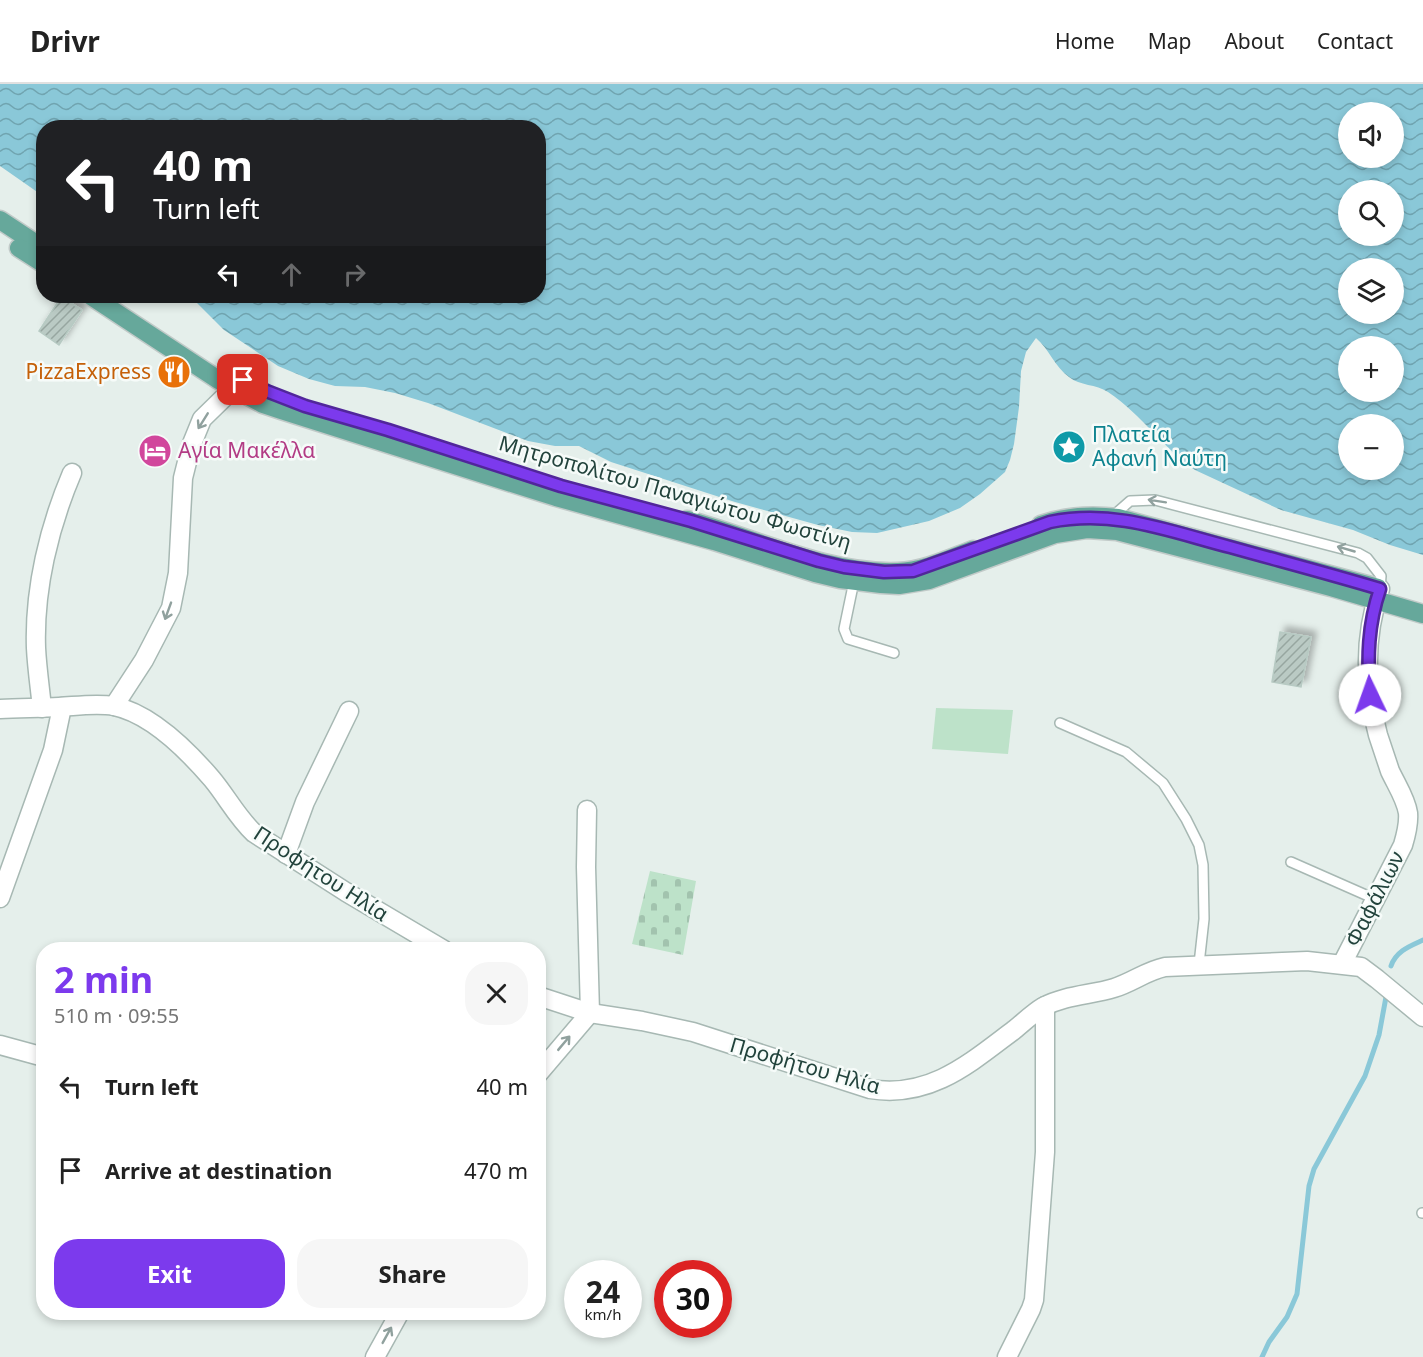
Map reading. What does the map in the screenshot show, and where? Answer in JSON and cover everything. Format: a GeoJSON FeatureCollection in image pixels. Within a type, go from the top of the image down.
{"type":"FeatureCollection","features":[{"type":"Feature","properties":{"kind":"main road"},"geometry":{"type":"LineString","coordinates":[[0,219],[36,244]]}},
{"type":"Feature","properties":{"kind":"main road"},"geometry":{"type":"LineString","coordinates":[[0,235],[36,259]]}},
{"type":"Feature","properties":{"kind":"main road","name":"Μητροπολίτου Παναγιώτου Φωστίνη"},"geometry":{"type":"LineString","coordinates":[[103,303],[238,384],[561,486],[718,529],[819,561],[857,569],[913,571],[1050,522],[1086,517],[1112,518],[1157,527],[1378,595],[1423,614]]}},
{"type":"Feature","properties":{"kind":"main road","name":"Μητροπολίτου Παναγιώτου Φωστίνη"},"geometry":{"type":"LineString","coordinates":[[124,303],[222,368],[263,404],[556,497],[714,541],[815,573],[890,585],[915,583],[1055,534],[1072,530],[1104,529],[1378,595],[1423,602]]}},
{"type":"Feature","properties":{"kind":"street"},"geometry":{"type":"LineString","coordinates":[[114,706],[144,660],[171,608],[178,573],[183,478],[191,446],[202,419],[238,384]]}},
{"type":"Feature","properties":{"kind":"street"},"geometry":{"type":"LineString","coordinates":[[42,708],[36,647],[40,585],[50,533],[72,473]]}},
{"type":"Feature","properties":{"kind":"street","name":"Φαφάλιων"},"geometry":{"type":"LineString","coordinates":[[1342,964],[1403,845],[1408,815],[1378,734],[1370,695],[1368,665],[1370,624],[1378,595]]}},
{"type":"Feature","properties":{"kind":"street","name":"Προφήτου Ηλία"},"geometry":{"type":"LineString","coordinates":[[0,709],[114,706],[157,726],[179,744],[213,780],[243,822],[286,854],[430,942]]}},
{"type":"Feature","properties":{"kind":"street"},"geometry":{"type":"LineString","coordinates":[[0,898],[53,750],[62,707]]}},
{"type":"Feature","properties":{"kind":"street"},"geometry":{"type":"LineString","coordinates":[[286,854],[305,802],[349,711]]}},
{"type":"Feature","properties":{"kind":"street"},"geometry":{"type":"LineString","coordinates":[[546,1064],[590,1012],[586,867],[587,810]]}},
{"type":"Feature","properties":{"kind":"street","name":"Προφήτου Ηλία"},"geometry":{"type":"LineString","coordinates":[[546,998],[590,1012],[693,1032],[870,1089],[892,1091],[920,1088],[950,1075],[1045,1006],[1079,994],[1116,987],[1153,970],[1199,964],[1307,961],[1342,964],[1361,968],[1423,1017]]}},
{"type":"Feature","properties":{"kind":"street"},"geometry":{"type":"LineString","coordinates":[[1008,1357],[1034,1300],[1044,1152],[1045,1006]]}},
{"type":"Feature","properties":{"kind":"street"},"geometry":{"type":"LineString","coordinates":[[0,1045],[36,1055]]}},
{"type":"Feature","properties":{"kind":"street"},"geometry":{"type":"LineString","coordinates":[[375,1357],[396,1320]]}},
{"type":"Feature","properties":{"kind":"lane"},"geometry":{"type":"LineString","coordinates":[[1112,518],[1130,501],[1155,500],[1305,537],[1358,553],[1367,558],[1381,576],[1378,595]]}},
{"type":"Feature","properties":{"kind":"lane"},"geometry":{"type":"LineString","coordinates":[[854,581],[844,629],[848,639],[894,653]]}},
{"type":"Feature","properties":{"kind":"lane"},"geometry":{"type":"LineString","coordinates":[[1060,723],[1126,752],[1163,783],[1186,819],[1199,845],[1203,865],[1204,919],[1199,964]]}},
{"type":"Feature","properties":{"kind":"lane"},"geometry":{"type":"LineString","coordinates":[[1291,862],[1375,899]]}},
{"type":"Feature","properties":{"kind":"green space"},"geometry":{"type":"Polygon","coordinates":[[[936,708],[1013,710],[1008,754],[932,749],[936,708]]]}},
{"type":"Feature","properties":{"kind":"green space"},"geometry":{"type":"Polygon","coordinates":[[[650,871],[696,881],[683,955],[632,944],[650,871]]]}},
{"type":"Feature","properties":{"kind":"water"},"geometry":{"type":"Polygon","coordinates":[[[0,84],[1423,84],[1423,555],[1353,530],[1281,510],[1195,470],[1108,392],[1069,377],[1036,338],[1026,352],[1021,371],[1014,444],[1005,472],[960,508],[929,521],[877,533],[852,532],[818,525],[735,502],[611,462],[579,446],[555,446],[528,441],[395,393],[365,387],[335,386],[309,379],[278,366],[224,330],[197,303],[546,303],[546,120],[36,120],[36,191],[0,166],[0,84]]]}},
{"type":"Feature","properties":{"kind":"building"},"geometry":{"type":"Polygon","coordinates":[[[57,303],[71,303],[82,310],[59,345],[39,331],[57,303]]]}},
{"type":"Feature","properties":{"kind":"building"},"geometry":{"type":"Polygon","coordinates":[[[1280,632],[1311,637],[1301,687],[1272,682],[1280,632]]]}},
{"type":"Feature","properties":{"kind":"waterway"},"geometry":{"type":"LineString","coordinates":[[1391,966],[1396,956],[1423,940]]}},
{"type":"Feature","properties":{"kind":"waterway"},"geometry":{"type":"LineString","coordinates":[[1262,1357],[1269,1342],[1287,1317],[1297,1294],[1309,1186],[1314,1169],[1365,1076],[1379,1035],[1386,997]]}},
{"type":"Feature","properties":{"kind":"place","name":"PizzaExpress"},"geometry":{"type":"Point","coordinates":[174,372]}},
{"type":"Feature","properties":{"kind":"place","name":"Πλατεία Αφανή Ναύτη"},"geometry":{"type":"Point","coordinates":[1069,447]}},
{"type":"Feature","properties":{"kind":"place","name":"Αγία Μακέλλα"},"geometry":{"type":"Point","coordinates":[155,451]}},
{"type":"Feature","properties":{"kind":"route"},"geometry":{"type":"LineString","coordinates":[[243,380],[305,406],[388,430],[561,486],[691,521],[844,567],[884,572],[913,571],[1050,522],[1069,518],[1103,517],[1157,527],[1334,575],[1380,589],[1370,624],[1368,665],[1370,695]]}}]}
